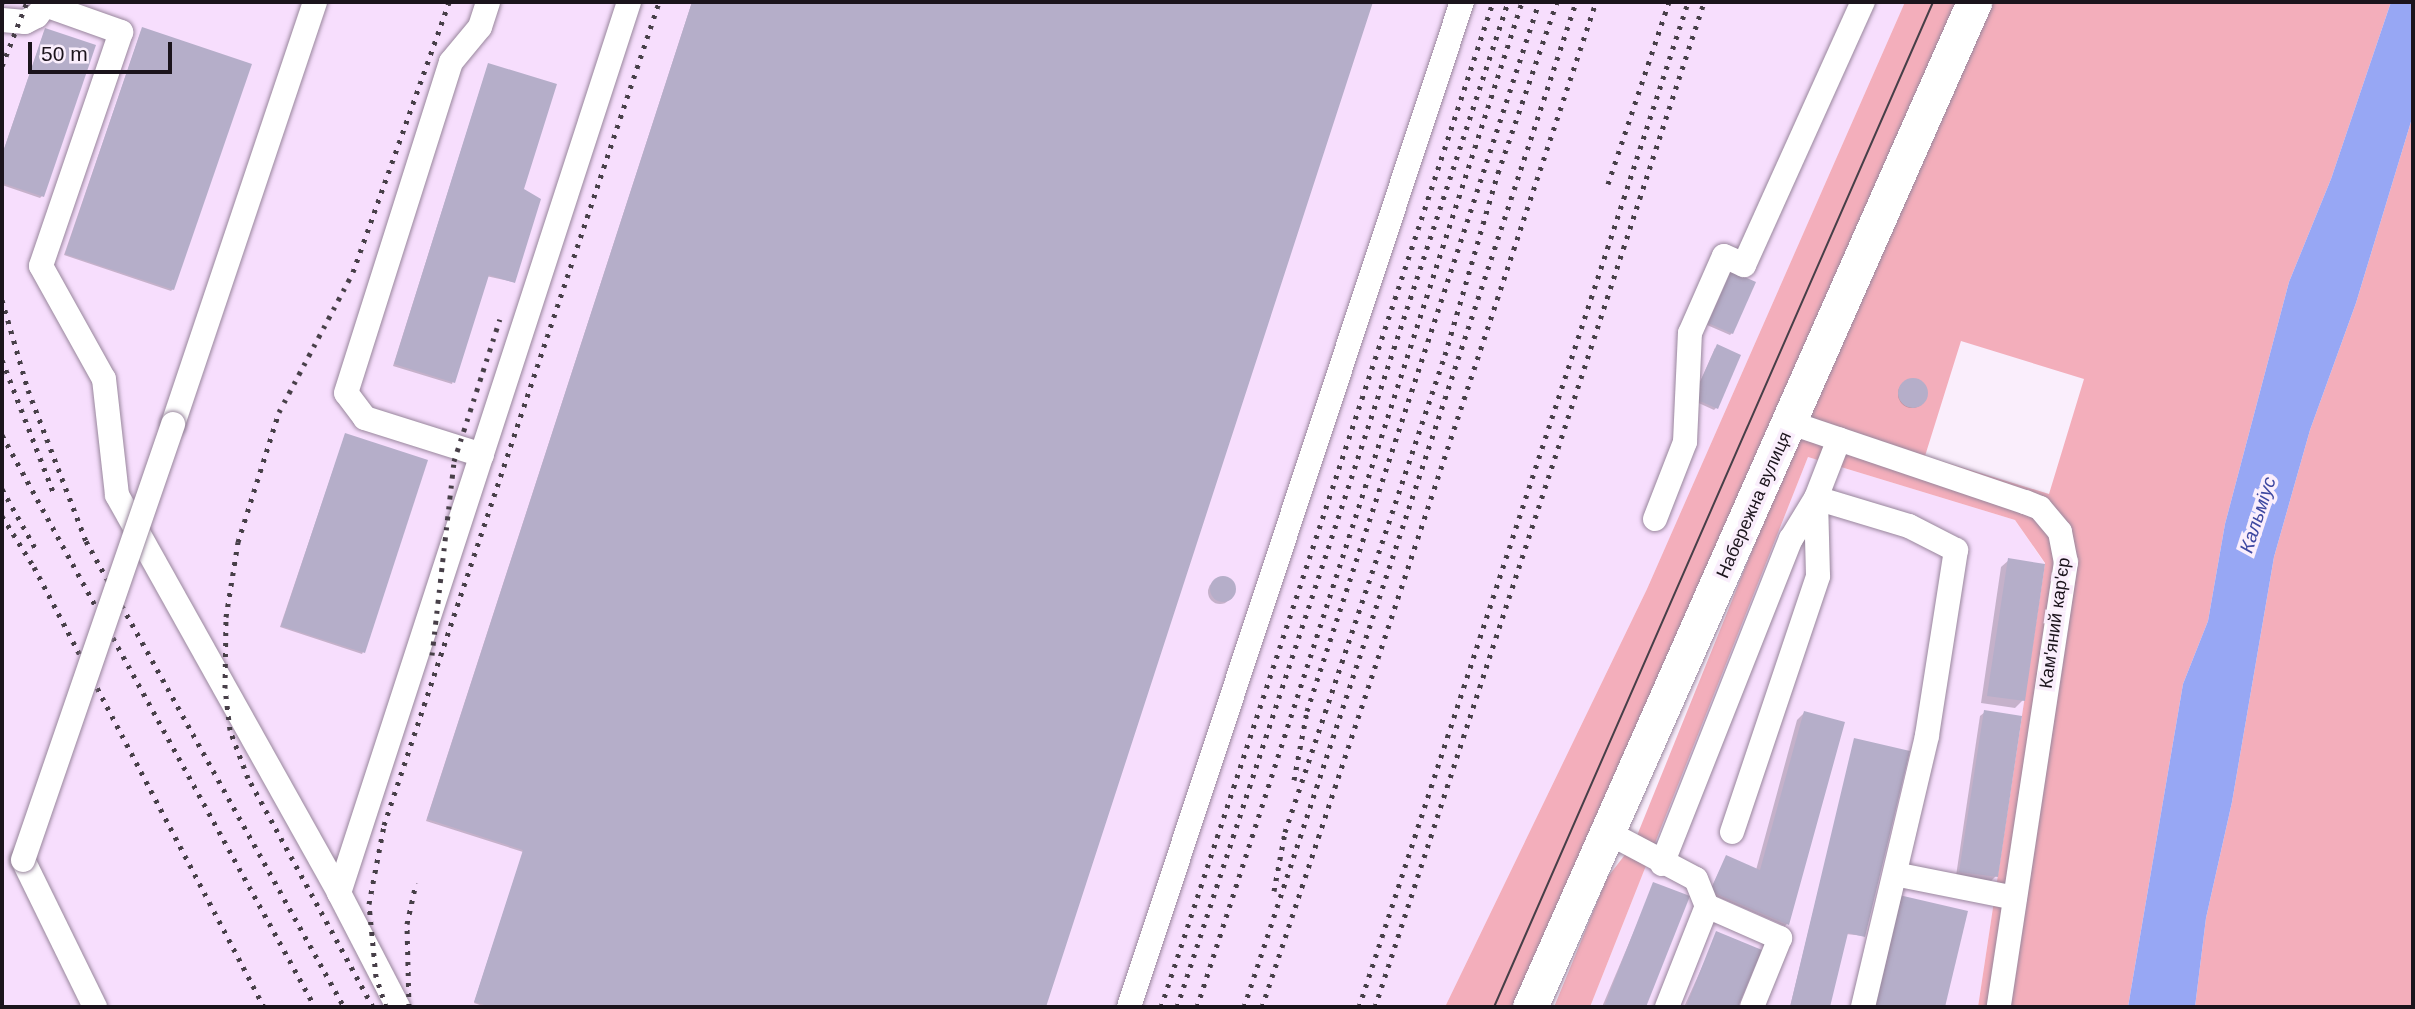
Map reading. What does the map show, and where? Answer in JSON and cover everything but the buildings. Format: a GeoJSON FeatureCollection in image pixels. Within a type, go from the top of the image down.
{"type":"FeatureCollection","features":[{"type":"Feature","properties":{"kind":"highway","name":"Набережна вулиця"},"geometry":{"type":"LineString","coordinates":[[1530,1007],[1791,423],[1974,2]]}},
{"type":"Feature","properties":{"kind":"street"},"geometry":{"type":"LineString","coordinates":[[95,1007],[23,860],[315,2]]}},
{"type":"Feature","properties":{"kind":"street"},"geometry":{"type":"LineString","coordinates":[[482,455],[365,418],[346,393],[451,62],[480,27],[488,2]]}},
{"type":"Feature","properties":{"kind":"street"},"geometry":{"type":"LineString","coordinates":[[1129,1007],[1462,2]]}},
{"type":"Feature","properties":{"kind":"street"},"geometry":{"type":"LineString","coordinates":[[1655,519],[1685,442],[1690,333],[1724,256],[1744,265],[1863,2]]}},
{"type":"Feature","properties":{"kind":"street"},"geometry":{"type":"LineString","coordinates":[[339,894],[482,455],[623,3]]}},
{"type":"Feature","properties":{"kind":"street"},"geometry":{"type":"LineString","coordinates":[[2,20],[25,22],[46,4],[121,32],[41,266],[104,379],[117,495],[339,894],[398,1007]]}},
{"type":"Feature","properties":{"kind":"street","name":"Кам'яний кар'єр"},"geometry":{"type":"LineString","coordinates":[[1791,423],[2025,502],[2046,513],[2060,532],[2066,562],[1999,1007]]}},
{"type":"Feature","properties":{"kind":"street"},"geometry":{"type":"LineString","coordinates":[[1662,864],[1791,538],[1816,498],[1839,439]]}},
{"type":"Feature","properties":{"kind":"street"},"geometry":{"type":"LineString","coordinates":[[1731,832],[1818,576],[1816,498]]}},
{"type":"Feature","properties":{"kind":"street"},"geometry":{"type":"LineString","coordinates":[[1816,498],[1909,526],[1956,550],[1927,736],[1863,1007]]}},
{"type":"Feature","properties":{"kind":"street"},"geometry":{"type":"LineString","coordinates":[[1609,833],[1634,843],[1662,864],[1696,879],[1707,906],[1667,1007]]}},
{"type":"Feature","properties":{"kind":"street"},"geometry":{"type":"LineString","coordinates":[[1895,874],[2015,898]]}},
{"type":"Feature","properties":{"kind":"street"},"geometry":{"type":"LineString","coordinates":[[1707,906],[1780,938],[1752,1007]]}},
{"type":"Feature","properties":{"kind":"shaded area"},"geometry":{"type":"Polygon","coordinates":[[[2,2],[1905,2],[1647,589],[1445,1007],[2,1007],[2,2]]]}},
{"type":"Feature","properties":{"kind":"shaded area"},"geometry":{"type":"Polygon","coordinates":[[[1905,2],[1956,2],[1515,1007],[1445,1007],[1647,589],[1905,2]]]}},
{"type":"Feature","properties":{"kind":"shaded area"},"geometry":{"type":"Polygon","coordinates":[[[1992,2],[2391,2],[2331,179],[2289,282],[2225,524],[2208,621],[2183,684],[2128,1007],[1978,1007],[2045,563],[2015,520],[1808,457],[1590,1007],[1554,1007],[1607,878],[1634,843],[1802,427],[1992,2]],[[1961,341],[1925,456],[2049,494],[2084,379],[1961,341]]]}},
{"type":"Feature","properties":{"kind":"shaded area"},"geometry":{"type":"Polygon","coordinates":[[[2413,115],[2413,1007],[2195,1007],[2206,918],[2232,802],[2274,557],[2310,430],[2356,303],[2413,115]]]}},
{"type":"Feature","properties":{"kind":"shaded area"},"geometry":{"type":"Polygon","coordinates":[[[1808,457],[2015,520],[2045,564],[1978,1007],[1590,1007],[1808,457]]]}},
{"type":"Feature","properties":{"kind":"water","name":"Кальміус"},"geometry":{"type":"Polygon","coordinates":[[[2391,2],[2413,2],[2413,115],[2356,303],[2310,430],[2274,557],[2232,802],[2206,918],[2195,1007],[2128,1007],[2183,684],[2208,621],[2225,524],[2289,282],[2331,179],[2391,2]]]}},
{"type":"Feature","properties":{"kind":"tram line"},"geometry":{"type":"LineString","coordinates":[[1494,1007],[1933,2]]}},
{"type":"Feature","properties":{"kind":"railway"},"geometry":{"type":"LineString","coordinates":[[2,66],[27,2]]}},
{"type":"Feature","properties":{"kind":"railway"},"geometry":{"type":"LineString","coordinates":[[373,1007],[248,778],[230,730],[225,688],[226,617],[238,542],[279,412],[353,272],[449,2]]}},
{"type":"Feature","properties":{"kind":"railway"},"geometry":{"type":"LineString","coordinates":[[386,1007],[376,977],[369,904],[384,825],[659,2]]}},
{"type":"Feature","properties":{"kind":"railway"},"geometry":{"type":"LineString","coordinates":[[1161,1007],[1493,2]]}},
{"type":"Feature","properties":{"kind":"railway"},"geometry":{"type":"LineString","coordinates":[[1177,1007],[1508,2]]}},
{"type":"Feature","properties":{"kind":"railway"},"geometry":{"type":"LineString","coordinates":[[1197,1007],[1522,2]]}},
{"type":"Feature","properties":{"kind":"railway"},"geometry":{"type":"LineString","coordinates":[[1294,780],[1307,711],[1539,2]]}},
{"type":"Feature","properties":{"kind":"railway"},"geometry":{"type":"LineString","coordinates":[[1274,891],[1285,832],[1445,355],[1498,173],[1557,2]]}},
{"type":"Feature","properties":{"kind":"railway"},"geometry":{"type":"LineString","coordinates":[[1244,1007],[1576,2]]}},
{"type":"Feature","properties":{"kind":"railway"},"geometry":{"type":"LineString","coordinates":[[1262,1007],[1596,2]]}},
{"type":"Feature","properties":{"kind":"railway"},"geometry":{"type":"LineString","coordinates":[[1608,184],[1669,2]]}},
{"type":"Feature","properties":{"kind":"railway"},"geometry":{"type":"LineString","coordinates":[[1359,1007],[1688,2]]}},
{"type":"Feature","properties":{"kind":"railway"},"geometry":{"type":"LineString","coordinates":[[1375,1007],[1704,2]]}},
{"type":"Feature","properties":{"kind":"railway"},"geometry":{"type":"LineString","coordinates":[[2,300],[28,390],[86,541],[344,1007]]}},
{"type":"Feature","properties":{"kind":"railway"},"geometry":{"type":"LineString","coordinates":[[432,655],[454,461],[500,319]]}},
{"type":"Feature","properties":{"kind":"railway"},"geometry":{"type":"LineString","coordinates":[[2,360],[54,494]]}},
{"type":"Feature","properties":{"kind":"railway"},"geometry":{"type":"LineString","coordinates":[[2,435],[315,1007]]}},
{"type":"Feature","properties":{"kind":"railway"},"geometry":{"type":"LineString","coordinates":[[2,489],[37,551]]}},
{"type":"Feature","properties":{"kind":"railway"},"geometry":{"type":"LineString","coordinates":[[2,516],[34,567],[264,1007]]}},
{"type":"Feature","properties":{"kind":"railway"},"geometry":{"type":"LineString","coordinates":[[409,1007],[407,924],[416,883]]}}]}
